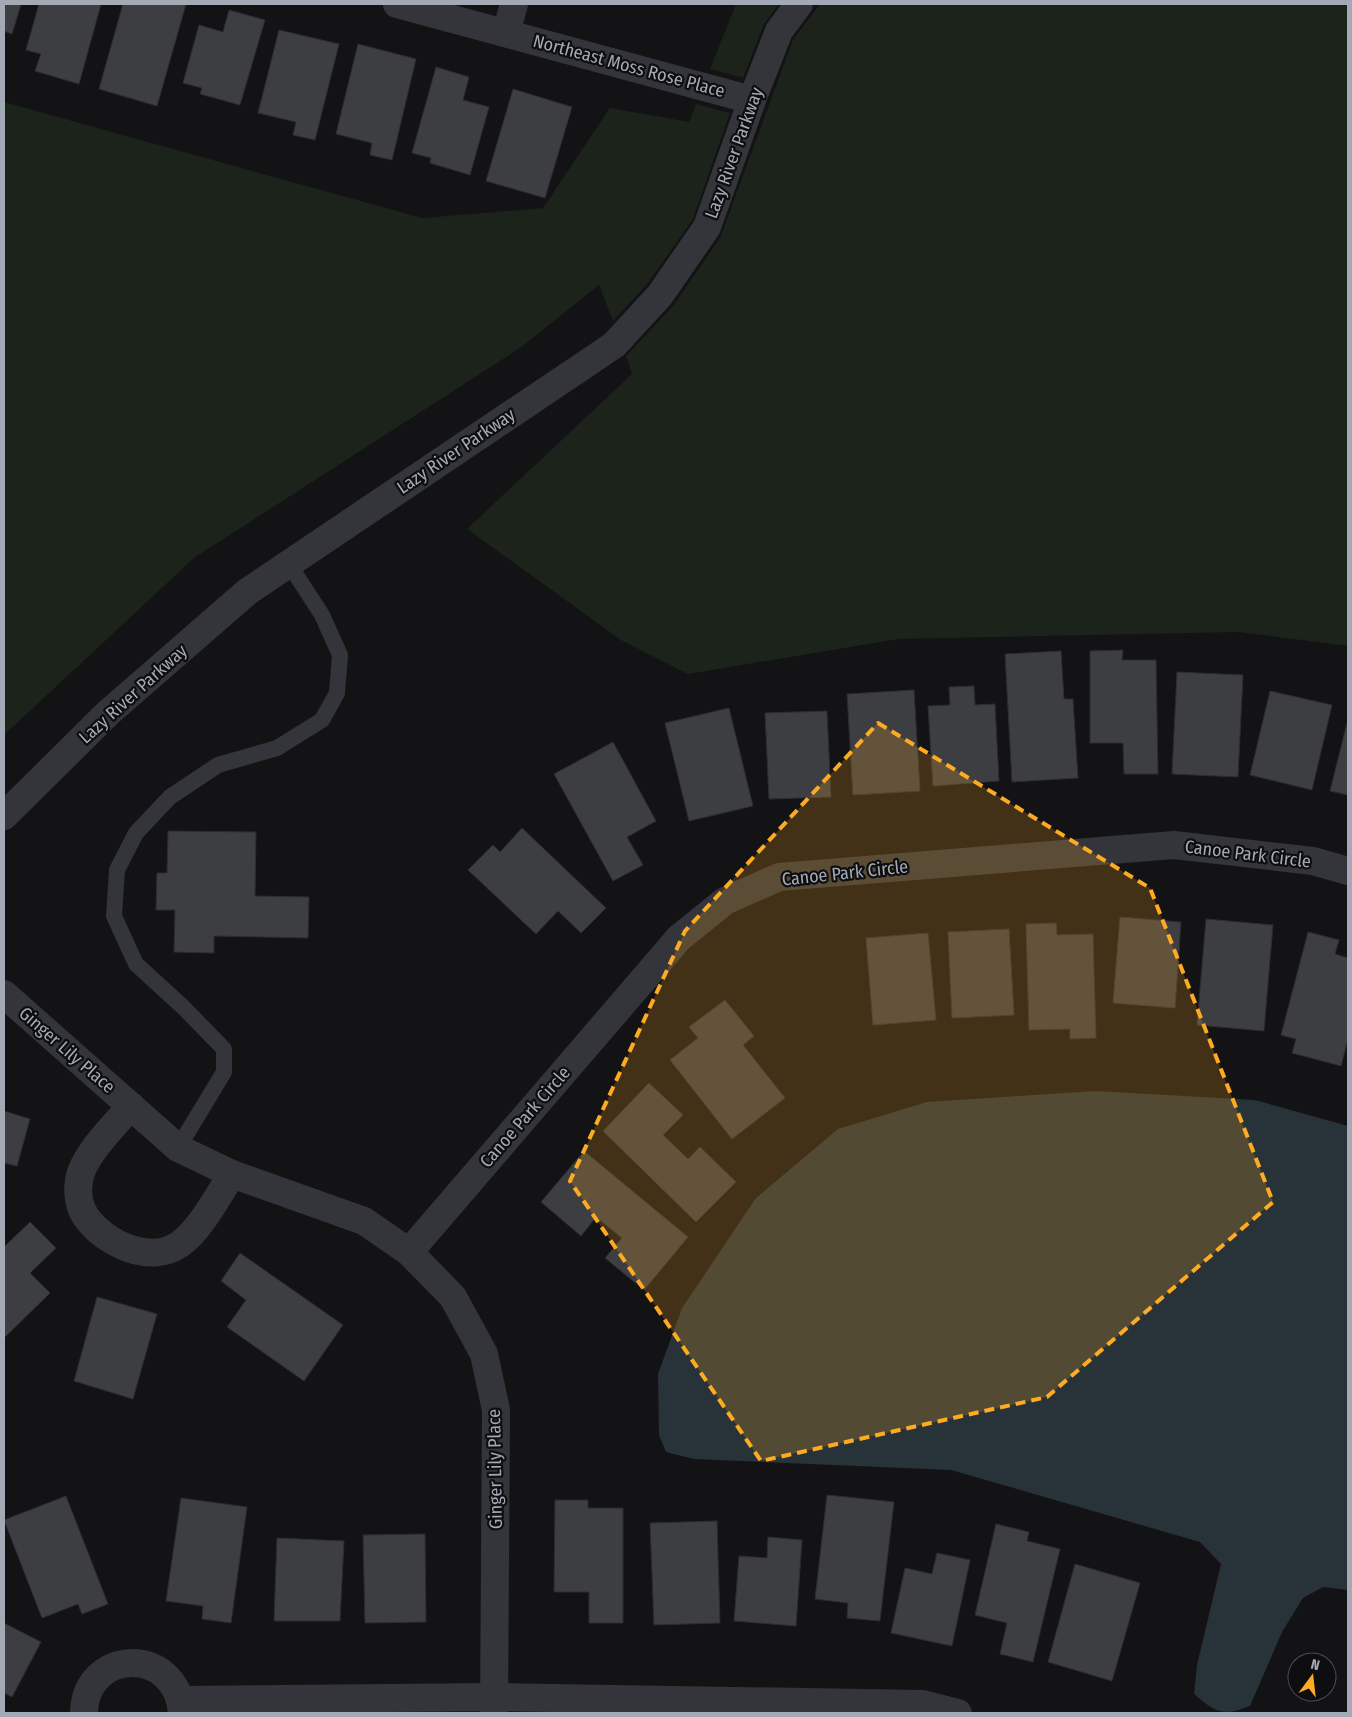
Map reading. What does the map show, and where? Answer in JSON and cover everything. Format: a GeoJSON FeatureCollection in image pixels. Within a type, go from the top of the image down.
{"type":"FeatureCollection","features":[{"type":"Feature","properties":{"kind":"street","name":"Northeast Moss Rose Place"},"geometry":{"type":"LineString","coordinates":[[397,4],[752,100]]}},
{"type":"Feature","properties":{"kind":"street"},"geometry":{"type":"LineString","coordinates":[[506,33],[514,4]]}},
{"type":"Feature","properties":{"kind":"street","name":"Lazy River Parkway"},"geometry":{"type":"LineString","coordinates":[[4,816],[108,713],[247,592],[614,345],[660,295],[707,227],[752,100],[779,31],[799,4]]}},
{"type":"Feature","properties":{"kind":"street","name":"Canoe Park Circle"},"geometry":{"type":"LineString","coordinates":[[409,1252],[679,938],[725,902],[779,877],[1174,845],[1312,861],[1348,871]]}},
{"type":"Feature","properties":{"kind":"street","name":"Ginger Lily Place"},"geometry":{"type":"LineString","coordinates":[[4,994],[178,1148],[232,1174],[364,1221],[409,1252],[453,1297],[484,1354],[496,1410],[494,1705]]}},
{"type":"Feature","properties":{"kind":"street","name":"Ginger Lily Place"},"geometry":{"type":"LineString","coordinates":[[131,1106],[87,1160],[78,1182],[80,1201],[84,1213],[91,1223],[110,1238],[129,1249],[142,1253],[156,1254],[168,1251],[189,1237],[232,1174]]}},
{"type":"Feature","properties":{"kind":"street"},"geometry":{"type":"LineString","coordinates":[[84,1713],[84,1702],[90,1687],[100,1674],[116,1665],[132,1662],[148,1664],[163,1672],[175,1684],[182,1707],[923,1704],[958,1713]]}},
{"type":"Feature","properties":{"kind":"lane"},"geometry":{"type":"LineString","coordinates":[[178,1148],[224,1072],[224,1049],[183,1007],[136,964],[114,916],[117,870],[136,833],[170,796],[218,765],[277,748],[322,720],[330,706],[337,693],[340,656],[322,615],[289,564]]}},
{"type":"Feature","properties":{"kind":"highlighted area"},"geometry":{"type":"Polygon","coordinates":[[[878,723],[1150,888],[1273,1202],[1047,1397],[761,1461],[570,1181],[685,931],[878,723]]]}},
{"type":"Feature","properties":{"kind":"shaded area"},"geometry":{"type":"Polygon","coordinates":[[[736,4],[779,4],[764,24],[743,78],[710,69],[736,4]]]}},
{"type":"Feature","properties":{"kind":"shaded area"},"geometry":{"type":"Polygon","coordinates":[[[820,4],[1348,4],[1348,646],[1238,632],[898,639],[688,674],[621,640],[467,529],[632,374],[626,356],[673,306],[720,238],[793,40],[820,4]]]}},
{"type":"Feature","properties":{"kind":"shaded area"},"geometry":{"type":"Polygon","coordinates":[[[4,102],[422,218],[543,208],[610,108],[689,122],[696,104],[730,113],[693,219],[648,283],[613,321],[599,285],[520,348],[194,558],[4,735],[4,102]]]}},
{"type":"Feature","properties":{"kind":"shaded area"},"geometry":{"type":"Polygon","coordinates":[[[1095,1091],[1255,1100],[1348,1126],[1348,1590],[1323,1587],[1303,1598],[1282,1632],[1250,1706],[1233,1711],[1226,1712],[1214,1709],[1194,1694],[1197,1665],[1221,1564],[1200,1542],[951,1470],[694,1459],[666,1452],[659,1435],[658,1374],[682,1308],[756,1198],[838,1129],[927,1102],[1095,1091]]]}},
{"type":"Feature","properties":{"kind":"building"},"geometry":{"type":"Polygon","coordinates":[[[4,4],[21,4],[12,34],[4,31],[4,4]]]}},
{"type":"Feature","properties":{"kind":"building"},"geometry":{"type":"Polygon","coordinates":[[[39,4],[101,4],[79,84],[35,71],[41,54],[26,50],[39,4]]]}},
{"type":"Feature","properties":{"kind":"building"},"geometry":{"type":"Polygon","coordinates":[[[123,4],[186,4],[157,106],[99,89],[123,4]]]}},
{"type":"Feature","properties":{"kind":"building"},"geometry":{"type":"Polygon","coordinates":[[[229,10],[265,20],[240,105],[200,94],[202,88],[183,83],[199,25],[223,32],[229,10]]]}},
{"type":"Feature","properties":{"kind":"building"},"geometry":{"type":"Polygon","coordinates":[[[279,30],[339,44],[315,140],[293,135],[296,122],[258,113],[279,30]]]}},
{"type":"Feature","properties":{"kind":"building"},"geometry":{"type":"Polygon","coordinates":[[[358,44],[416,59],[392,160],[370,155],[372,143],[336,134],[358,44]]]}},
{"type":"Feature","properties":{"kind":"building"},"geometry":{"type":"Polygon","coordinates":[[[436,67],[469,77],[463,100],[489,107],[470,175],[430,163],[431,158],[412,153],[436,67]]]}},
{"type":"Feature","properties":{"kind":"building"},"geometry":{"type":"Polygon","coordinates":[[[513,89],[572,107],[545,198],[486,181],[513,89]]]}},
{"type":"Feature","properties":{"kind":"building"},"geometry":{"type":"Polygon","coordinates":[[[1123,650],[1122,660],[1156,660],[1158,774],[1124,774],[1123,743],[1090,743],[1090,651],[1123,650]]]}},
{"type":"Feature","properties":{"kind":"building"},"geometry":{"type":"Polygon","coordinates":[[[1061,651],[1064,699],[1073,699],[1078,778],[1012,782],[1005,654],[1061,651]]]}},
{"type":"Feature","properties":{"kind":"building"},"geometry":{"type":"Polygon","coordinates":[[[1177,672],[1243,675],[1238,777],[1172,774],[1177,672]]]}},
{"type":"Feature","properties":{"kind":"building"},"geometry":{"type":"Polygon","coordinates":[[[974,686],[975,705],[995,704],[999,781],[933,786],[928,706],[950,705],[949,687],[974,686]]]}},
{"type":"Feature","properties":{"kind":"building"},"geometry":{"type":"Polygon","coordinates":[[[914,690],[920,791],[853,795],[847,694],[914,690]]]}},
{"type":"Feature","properties":{"kind":"building"},"geometry":{"type":"Polygon","coordinates":[[[1270,691],[1332,705],[1312,790],[1250,775],[1270,691]]]}},
{"type":"Feature","properties":{"kind":"building"},"geometry":{"type":"Polygon","coordinates":[[[729,708],[753,806],[689,821],[665,723],[729,708]]]}},
{"type":"Feature","properties":{"kind":"building"},"geometry":{"type":"Polygon","coordinates":[[[827,711],[831,797],[769,799],[765,713],[827,711]]]}},
{"type":"Feature","properties":{"kind":"building"},"geometry":{"type":"Polygon","coordinates":[[[1348,719],[1348,795],[1330,791],[1348,719]]]}},
{"type":"Feature","properties":{"kind":"building"},"geometry":{"type":"Polygon","coordinates":[[[613,742],[656,821],[627,837],[643,865],[613,881],[554,774],[613,742]]]}},
{"type":"Feature","properties":{"kind":"building"},"geometry":{"type":"Polygon","coordinates":[[[522,828],[606,908],[581,933],[558,911],[536,934],[468,870],[493,845],[500,852],[522,828]]]}},
{"type":"Feature","properties":{"kind":"building"},"geometry":{"type":"Polygon","coordinates":[[[168,831],[256,832],[255,896],[309,897],[308,938],[214,936],[214,953],[174,952],[175,910],[156,910],[157,873],[167,873],[168,831]]]}},
{"type":"Feature","properties":{"kind":"building"},"geometry":{"type":"Polygon","coordinates":[[[1120,917],[1181,922],[1175,1008],[1113,1003],[1120,917]]]}},
{"type":"Feature","properties":{"kind":"building"},"geometry":{"type":"Polygon","coordinates":[[[1206,919],[1273,925],[1264,1031],[1197,1025],[1206,919]]]}},
{"type":"Feature","properties":{"kind":"building"},"geometry":{"type":"Polygon","coordinates":[[[1056,923],[1057,935],[1093,934],[1096,1038],[1070,1039],[1070,1029],[1029,1030],[1026,924],[1056,923]]]}},
{"type":"Feature","properties":{"kind":"building"},"geometry":{"type":"Polygon","coordinates":[[[1009,929],[1014,1015],[952,1018],[948,932],[1009,929]]]}},
{"type":"Feature","properties":{"kind":"building"},"geometry":{"type":"Polygon","coordinates":[[[1308,932],[1339,940],[1335,954],[1348,958],[1348,1039],[1341,1066],[1292,1053],[1296,1039],[1281,1035],[1308,932]]]}},
{"type":"Feature","properties":{"kind":"building"},"geometry":{"type":"Polygon","coordinates":[[[928,933],[936,1020],[873,1025],[866,938],[928,933]]]}},
{"type":"Feature","properties":{"kind":"building"},"geometry":{"type":"Polygon","coordinates":[[[725,1000],[754,1036],[743,1045],[785,1098],[732,1139],[670,1060],[698,1038],[689,1027],[725,1000]]]}},
{"type":"Feature","properties":{"kind":"building"},"geometry":{"type":"Polygon","coordinates":[[[649,1083],[683,1115],[663,1135],[688,1159],[700,1147],[736,1182],[696,1222],[603,1131],[649,1083]]]}},
{"type":"Feature","properties":{"kind":"building"},"geometry":{"type":"Polygon","coordinates":[[[4,1111],[30,1119],[17,1166],[4,1163],[4,1111]]]}},
{"type":"Feature","properties":{"kind":"building"},"geometry":{"type":"Polygon","coordinates":[[[584,1151],[688,1237],[644,1290],[605,1258],[622,1238],[596,1217],[581,1236],[541,1202],[584,1151]]]}},
{"type":"Feature","properties":{"kind":"building"},"geometry":{"type":"Polygon","coordinates":[[[30,1222],[56,1248],[30,1273],[50,1293],[4,1338],[4,1247],[30,1222]]]}},
{"type":"Feature","properties":{"kind":"building"},"geometry":{"type":"Polygon","coordinates":[[[240,1253],[343,1325],[304,1381],[227,1327],[246,1300],[221,1281],[240,1253]]]}},
{"type":"Feature","properties":{"kind":"building"},"geometry":{"type":"Polygon","coordinates":[[[97,1297],[157,1314],[133,1399],[74,1381],[97,1297]]]}},
{"type":"Feature","properties":{"kind":"building"},"geometry":{"type":"Polygon","coordinates":[[[827,1495],[894,1502],[880,1621],[847,1618],[848,1603],[815,1599],[827,1495]]]}},
{"type":"Feature","properties":{"kind":"building"},"geometry":{"type":"Polygon","coordinates":[[[66,1496],[108,1604],[82,1614],[78,1604],[42,1618],[4,1520],[66,1496]]]}},
{"type":"Feature","properties":{"kind":"building"},"geometry":{"type":"Polygon","coordinates":[[[181,1498],[247,1507],[231,1623],[202,1619],[203,1606],[166,1601],[181,1498]]]}},
{"type":"Feature","properties":{"kind":"building"},"geometry":{"type":"Polygon","coordinates":[[[555,1500],[588,1500],[588,1508],[623,1508],[623,1623],[589,1623],[589,1592],[554,1592],[555,1500]]]}},
{"type":"Feature","properties":{"kind":"building"},"geometry":{"type":"Polygon","coordinates":[[[717,1521],[720,1623],[654,1625],[650,1523],[717,1521]]]}},
{"type":"Feature","properties":{"kind":"building"},"geometry":{"type":"Polygon","coordinates":[[[996,1524],[1029,1532],[1027,1541],[1060,1549],[1033,1662],[1000,1654],[1007,1623],[975,1615],[996,1524]]]}},
{"type":"Feature","properties":{"kind":"building"},"geometry":{"type":"Polygon","coordinates":[[[425,1534],[426,1622],[365,1623],[363,1535],[425,1534]]]}},
{"type":"Feature","properties":{"kind":"building"},"geometry":{"type":"Polygon","coordinates":[[[768,1537],[802,1540],[796,1626],[734,1621],[739,1556],[767,1558],[768,1537]]]}},
{"type":"Feature","properties":{"kind":"building"},"geometry":{"type":"Polygon","coordinates":[[[277,1538],[344,1541],[340,1621],[274,1621],[277,1538]]]}},
{"type":"Feature","properties":{"kind":"building"},"geometry":{"type":"Polygon","coordinates":[[[937,1553],[970,1560],[952,1646],[891,1633],[905,1568],[932,1574],[937,1553]]]}},
{"type":"Feature","properties":{"kind":"building"},"geometry":{"type":"Polygon","coordinates":[[[1075,1564],[1140,1583],[1112,1681],[1048,1662],[1075,1564]]]}},
{"type":"Feature","properties":{"kind":"building"},"geometry":{"type":"Polygon","coordinates":[[[4,1623],[41,1642],[12,1697],[4,1693],[4,1623]]]}}]}
